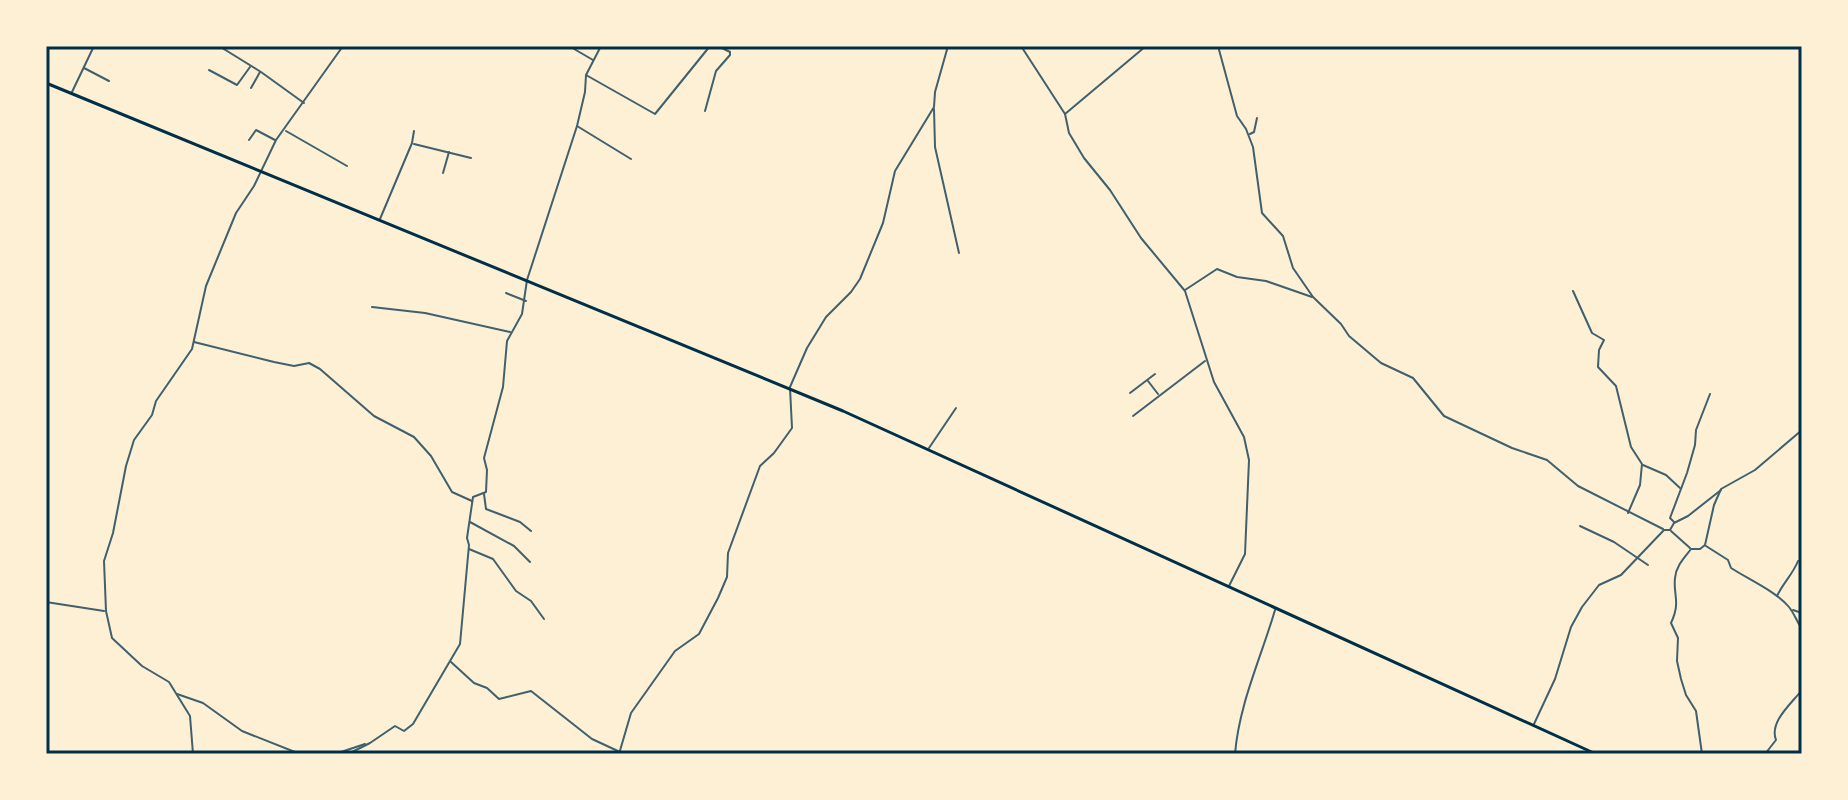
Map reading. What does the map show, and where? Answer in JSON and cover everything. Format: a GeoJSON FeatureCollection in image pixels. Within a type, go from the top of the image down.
{"type":"FeatureCollection","features":[{"type":"Feature","properties":{"kind":"highway"},"geometry":{"type":"LineString","coordinates":[[46,83],[790,388],[1596,754]]}},
{"type":"Feature","properties":{"kind":"street"},"geometry":{"type":"LineString","coordinates":[[71,93],[94,46]]}},
{"type":"Feature","properties":{"kind":"street"},"geometry":{"type":"LineString","coordinates":[[219,46],[304,103]]}},
{"type":"Feature","properties":{"kind":"street"},"geometry":{"type":"LineString","coordinates":[[193,754],[190,716],[169,682],[142,666],[112,638],[106,611],[104,561],[134,440],[194,342],[206,286],[236,213],[254,186],[276,140],[286,131],[343,46]]}},
{"type":"Feature","properties":{"kind":"street"},"geometry":{"type":"LineString","coordinates":[[569,46],[594,60]]}},
{"type":"Feature","properties":{"kind":"street"},"geometry":{"type":"LineString","coordinates":[[531,531],[520,522],[486,509],[487,470],[484,458],[503,387],[510,332],[522,314],[527,280],[577,126],[586,75],[601,46]]}},
{"type":"Feature","properties":{"kind":"street"},"geometry":{"type":"LineString","coordinates":[[586,75],[655,114],[710,46]]}},
{"type":"Feature","properties":{"kind":"street"},"geometry":{"type":"LineString","coordinates":[[705,111],[716,71],[730,55],[718,46]]}},
{"type":"Feature","properties":{"kind":"street"},"geometry":{"type":"LineString","coordinates":[[948,46],[935,92],[935,147],[959,253]]}},
{"type":"Feature","properties":{"kind":"street"},"geometry":{"type":"LineString","coordinates":[[1021,46],[1065,114],[1069,133],[1084,158],[1110,190],[1141,238],[1185,291],[1214,382],[1244,437],[1249,460],[1245,554],[1229,587]]}},
{"type":"Feature","properties":{"kind":"street"},"geometry":{"type":"LineString","coordinates":[[1065,114],[1146,46]]}},
{"type":"Feature","properties":{"kind":"street"},"geometry":{"type":"LineString","coordinates":[[1218,46],[1237,116],[1250,134],[1254,132],[1257,118]]}},
{"type":"Feature","properties":{"kind":"street"},"geometry":{"type":"LineString","coordinates":[[209,70],[237,85],[251,66]]}},
{"type":"Feature","properties":{"kind":"street"},"geometry":{"type":"LineString","coordinates":[[83,67],[109,81]]}},
{"type":"Feature","properties":{"kind":"street"},"geometry":{"type":"LineString","coordinates":[[251,88],[261,72]]}},
{"type":"Feature","properties":{"kind":"street"},"geometry":{"type":"LineString","coordinates":[[451,662],[474,683],[487,688],[499,699],[531,691],[592,739],[620,753],[631,713],[675,651],[699,634],[718,598],[727,577],[728,553],[760,466],[792,428],[790,388],[807,348],[826,317],[860,279],[883,223],[895,171],[934,107]]}},
{"type":"Feature","properties":{"kind":"street"},"geometry":{"type":"LineString","coordinates":[[577,126],[631,159]]}},
{"type":"Feature","properties":{"kind":"street"},"geometry":{"type":"LineString","coordinates":[[1246,129],[1255,155],[1257,192],[1262,213],[1283,236],[1293,268],[1313,297],[1349,336],[1381,363],[1413,378],[1444,416],[1512,448],[1547,460],[1568,480],[1628,513],[1670,530],[1691,549],[1700,549],[1705,545],[1721,489]]}},
{"type":"Feature","properties":{"kind":"street"},"geometry":{"type":"LineString","coordinates":[[249,140],[256,130],[276,140]]}},
{"type":"Feature","properties":{"kind":"street"},"geometry":{"type":"LineString","coordinates":[[286,131],[347,166]]}},
{"type":"Feature","properties":{"kind":"street"},"geometry":{"type":"LineString","coordinates":[[380,219],[412,143],[414,131]]}},
{"type":"Feature","properties":{"kind":"street"},"geometry":{"type":"LineString","coordinates":[[412,143],[471,158]]}},
{"type":"Feature","properties":{"kind":"street"},"geometry":{"type":"LineString","coordinates":[[443,173],[449,152]]}},
{"type":"Feature","properties":{"kind":"street"},"geometry":{"type":"LineString","coordinates":[[1185,291],[1217,269],[1313,297]]}},
{"type":"Feature","properties":{"kind":"street"},"geometry":{"type":"LineString","coordinates":[[1573,291],[1592,333],[1604,340],[1599,350],[1598,367],[1616,386],[1631,447],[1642,464],[1666,475],[1680,488]]}},
{"type":"Feature","properties":{"kind":"street"},"geometry":{"type":"LineString","coordinates":[[506,293],[526,301]]}},
{"type":"Feature","properties":{"kind":"street"},"geometry":{"type":"LineString","coordinates":[[372,307],[425,313],[510,332]]}},
{"type":"Feature","properties":{"kind":"street"},"geometry":{"type":"LineString","coordinates":[[194,342],[294,366],[309,363],[320,369],[374,416],[414,437],[431,456],[452,492],[473,502]]}},
{"type":"Feature","properties":{"kind":"street"},"geometry":{"type":"LineString","coordinates":[[1133,416],[1206,361]]}},
{"type":"Feature","properties":{"kind":"street"},"geometry":{"type":"LineString","coordinates":[[1130,393],[1155,374]]}},
{"type":"Feature","properties":{"kind":"street"},"geometry":{"type":"LineString","coordinates":[[1148,381],[1159,395]]}},
{"type":"Feature","properties":{"kind":"street"},"geometry":{"type":"LineString","coordinates":[[1674,523],[1670,518],[1694,453],[1696,430],[1710,394]]}},
{"type":"Feature","properties":{"kind":"street"},"geometry":{"type":"LineString","coordinates":[[928,449],[956,408]]}},
{"type":"Feature","properties":{"kind":"street"},"geometry":{"type":"LineString","coordinates":[[1670,530],[1674,523],[1688,516],[1721,489],[1755,470],[1802,430]]}},
{"type":"Feature","properties":{"kind":"street"},"geometry":{"type":"LineString","coordinates":[[1628,513],[1640,485],[1642,464]]}},
{"type":"Feature","properties":{"kind":"street"},"geometry":{"type":"LineString","coordinates":[[348,754],[395,726],[404,731],[413,724],[451,662],[460,644],[473,497],[484,494]]}},
{"type":"Feature","properties":{"kind":"street"},"geometry":{"type":"LineString","coordinates":[[469,521],[514,546],[530,562]]}},
{"type":"Feature","properties":{"kind":"street"},"geometry":{"type":"LineString","coordinates":[[1580,526],[1614,542],[1648,565]]}},
{"type":"Feature","properties":{"kind":"street"},"geometry":{"type":"LineString","coordinates":[[1534,725],[1555,679],[1571,627],[1582,607],[1599,585],[1621,575],[1656,542],[1664,530]]}},
{"type":"Feature","properties":{"kind":"street"},"geometry":{"type":"LineString","coordinates":[[1705,545],[1728,560],[1731,568],[1777,596],[1791,609],[1802,613]]}},
{"type":"Feature","properties":{"kind":"street"},"geometry":{"type":"LineString","coordinates":[[468,549],[493,559],[516,591],[531,601],[544,619]]}},
{"type":"Feature","properties":{"kind":"street"},"geometry":{"type":"LineString","coordinates":[[1691,549],[1680,561],[1674,580],[1678,600],[1671,623],[1678,638],[1677,661],[1681,679],[1696,711],[1702,754]]}},
{"type":"Feature","properties":{"kind":"street"},"geometry":{"type":"LineString","coordinates":[[1777,596],[1798,561]]}},
{"type":"Feature","properties":{"kind":"street"},"geometry":{"type":"LineString","coordinates":[[46,602],[106,611]]}},
{"type":"Feature","properties":{"kind":"street"},"geometry":{"type":"LineString","coordinates":[[1235,754],[1236,732],[1252,671],[1264,647],[1275,608]]}},
{"type":"Feature","properties":{"kind":"street"},"geometry":{"type":"LineString","coordinates":[[1791,609],[1802,629]]}},
{"type":"Feature","properties":{"kind":"street"},"geometry":{"type":"LineString","coordinates":[[1765,754],[1776,740],[1772,731],[1775,723],[1802,690]]}},
{"type":"Feature","properties":{"kind":"street"},"geometry":{"type":"LineString","coordinates":[[176,694],[203,703],[242,731],[300,754]]}},
{"type":"Feature","properties":{"kind":"street"},"geometry":{"type":"LineString","coordinates":[[335,754],[370,743]]}}]}
